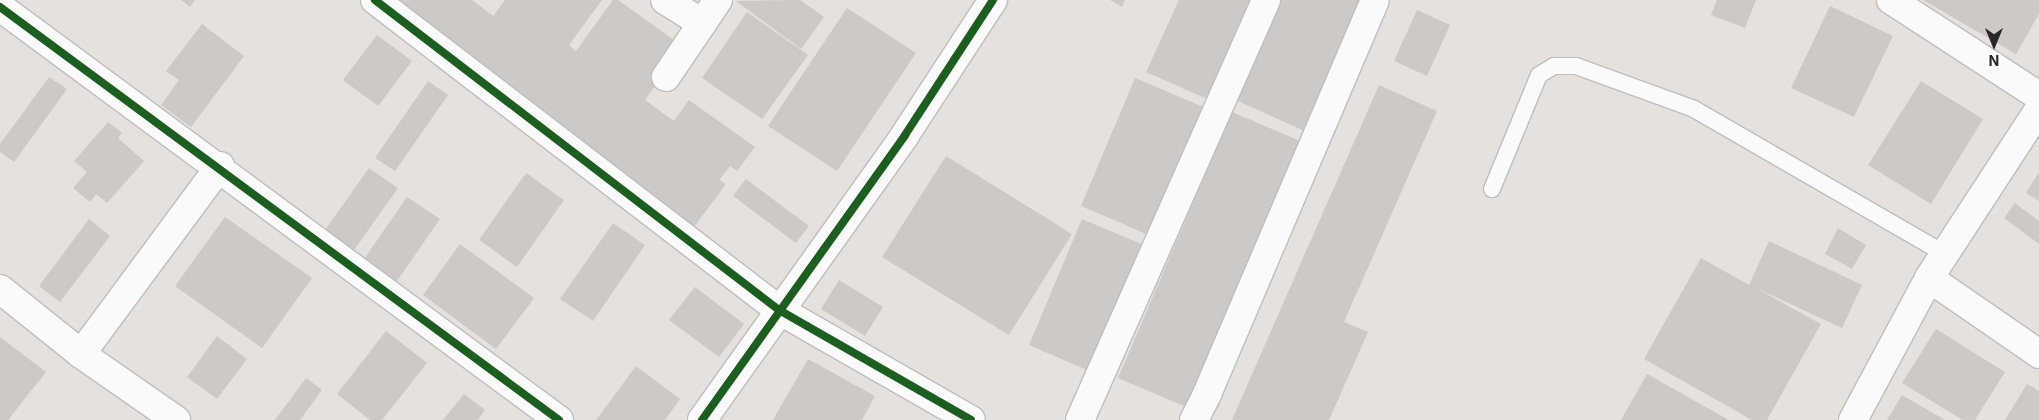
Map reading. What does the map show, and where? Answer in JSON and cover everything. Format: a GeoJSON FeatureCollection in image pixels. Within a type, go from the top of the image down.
{"type":"FeatureCollection","features":[{"type":"Feature","properties":{"kind":"street"},"geometry":{"type":"LineString","coordinates":[[375,0],[779,310],[971,420]]}},
{"type":"Feature","properties":{"kind":"street"},"geometry":{"type":"LineString","coordinates":[[665,0],[702,23]]}},
{"type":"Feature","properties":{"kind":"street"},"geometry":{"type":"LineString","coordinates":[[666,76],[718,0]]}},
{"type":"Feature","properties":{"kind":"street"},"geometry":{"type":"LineString","coordinates":[[702,420],[905,135],[992,0]]}},
{"type":"Feature","properties":{"kind":"street"},"geometry":{"type":"LineString","coordinates":[[1080,420],[1266,0]]}},
{"type":"Feature","properties":{"kind":"street"},"geometry":{"type":"LineString","coordinates":[[1194,420],[1208,394],[1375,0]]}},
{"type":"Feature","properties":{"kind":"street"},"geometry":{"type":"LineString","coordinates":[[1891,0],[2039,96]]}},
{"type":"Feature","properties":{"kind":"street"},"geometry":{"type":"LineString","coordinates":[[0,7],[220,166],[559,420]]}},
{"type":"Feature","properties":{"kind":"street"},"geometry":{"type":"LineString","coordinates":[[1852,420],[1929,278],[2039,109]]}},
{"type":"Feature","properties":{"kind":"street"},"geometry":{"type":"LineString","coordinates":[[81,354],[220,166]]}},
{"type":"Feature","properties":{"kind":"street"},"geometry":{"type":"LineString","coordinates":[[1929,278],[2039,354]]}},
{"type":"Feature","properties":{"kind":"street"},"geometry":{"type":"LineString","coordinates":[[0,289],[81,354],[176,420]]}},
{"type":"Feature","properties":{"kind":"lane"},"geometry":{"type":"LineString","coordinates":[[1492,189],[1539,75],[1554,66],[1576,66],[1694,109],[1945,254]]}},
{"type":"Feature","properties":{"kind":"building"},"geometry":{"type":"Polygon","coordinates":[[[181,0],[195,0],[190,7],[181,0]]]}},
{"type":"Feature","properties":{"kind":"building"},"geometry":{"type":"Polygon","coordinates":[[[394,0],[472,0],[493,16],[505,0],[602,0],[569,45],[576,51],[613,0],[618,0],[684,47],[645,100],[674,121],[689,100],[755,147],[737,171],[730,166],[719,180],[726,184],[691,231],[394,0]]]}},
{"type":"Feature","properties":{"kind":"building"},"geometry":{"type":"Polygon","coordinates":[[[800,0],[824,17],[801,49],[736,1],[800,0]]]}},
{"type":"Feature","properties":{"kind":"building"},"geometry":{"type":"Polygon","coordinates":[[[1110,0],[1125,0],[1122,7],[1110,0]]]}},
{"type":"Feature","properties":{"kind":"building"},"geometry":{"type":"Polygon","coordinates":[[[1179,0],[1259,0],[1214,102],[1146,72],[1179,0]]]}},
{"type":"Feature","properties":{"kind":"building"},"geometry":{"type":"Polygon","coordinates":[[[1275,0],[1367,0],[1307,132],[1231,98],[1275,0]]]}},
{"type":"Feature","properties":{"kind":"building"},"geometry":{"type":"Polygon","coordinates":[[[1717,0],[1756,0],[1745,28],[1711,15],[1717,0]]]}},
{"type":"Feature","properties":{"kind":"building"},"geometry":{"type":"Polygon","coordinates":[[[1923,0],[2039,0],[2039,14],[2016,54],[1923,0]]]}},
{"type":"Feature","properties":{"kind":"building"},"geometry":{"type":"Polygon","coordinates":[[[1830,6],[1893,36],[1854,117],[1791,88],[1830,6]]]}},
{"type":"Feature","properties":{"kind":"building"},"geometry":{"type":"Polygon","coordinates":[[[847,8],[916,53],[837,171],[768,126],[847,8]]]}},
{"type":"Feature","properties":{"kind":"building"},"geometry":{"type":"Polygon","coordinates":[[[1417,10],[1450,25],[1427,76],[1394,61],[1417,10]]]}},
{"type":"Feature","properties":{"kind":"building"},"geometry":{"type":"Polygon","coordinates":[[[747,12],[808,55],[762,119],[702,78],[747,12]]]}},
{"type":"Feature","properties":{"kind":"building"},"geometry":{"type":"Polygon","coordinates":[[[202,24],[244,56],[191,127],[161,105],[179,80],[166,71],[202,24]]]}},
{"type":"Feature","properties":{"kind":"building"},"geometry":{"type":"Polygon","coordinates":[[[377,35],[412,61],[378,106],[343,80],[377,35]]]}},
{"type":"Feature","properties":{"kind":"building"},"geometry":{"type":"Polygon","coordinates":[[[49,77],[67,89],[14,162],[0,152],[0,144],[49,77]]]}},
{"type":"Feature","properties":{"kind":"building"},"geometry":{"type":"Polygon","coordinates":[[[1135,78],[1213,111],[1158,239],[1081,206],[1135,78]]]}},
{"type":"Feature","properties":{"kind":"building"},"geometry":{"type":"Polygon","coordinates":[[[428,81],[448,95],[395,171],[375,158],[428,81]]]}},
{"type":"Feature","properties":{"kind":"building"},"geometry":{"type":"Polygon","coordinates":[[[1921,81],[1983,119],[1931,204],[1868,165],[1921,81]]]}},
{"type":"Feature","properties":{"kind":"building"},"geometry":{"type":"Polygon","coordinates":[[[1379,85],[1437,111],[1344,322],[1368,332],[1329,420],[1232,420],[1379,85]]]}},
{"type":"Feature","properties":{"kind":"building"},"geometry":{"type":"Polygon","coordinates":[[[1232,112],[1307,144],[1193,410],[1118,378],[1232,112]]]}},
{"type":"Feature","properties":{"kind":"building"},"geometry":{"type":"Polygon","coordinates":[[[108,122],[122,133],[118,138],[144,161],[107,203],[96,194],[90,202],[73,188],[87,172],[74,161],[108,122]]]}},
{"type":"Feature","properties":{"kind":"building"},"geometry":{"type":"Polygon","coordinates":[[[946,156],[1072,234],[1009,335],[882,257],[946,156]]]}},
{"type":"Feature","properties":{"kind":"building"},"geometry":{"type":"Polygon","coordinates":[[[369,168],[398,188],[352,253],[323,233],[369,168]]]}},
{"type":"Feature","properties":{"kind":"building"},"geometry":{"type":"Polygon","coordinates":[[[2039,172],[2039,201],[2026,193],[2039,172]]]}},
{"type":"Feature","properties":{"kind":"building"},"geometry":{"type":"Polygon","coordinates":[[[526,173],[564,200],[517,267],[479,240],[526,173]]]}},
{"type":"Feature","properties":{"kind":"building"},"geometry":{"type":"Polygon","coordinates":[[[746,179],[809,226],[796,243],[733,196],[746,179]]]}},
{"type":"Feature","properties":{"kind":"building"},"geometry":{"type":"Polygon","coordinates":[[[407,197],[440,219],[395,284],[362,262],[407,197]]]}},
{"type":"Feature","properties":{"kind":"building"},"geometry":{"type":"Polygon","coordinates":[[[2015,203],[2039,221],[2039,244],[2004,218],[2015,203]]]}},
{"type":"Feature","properties":{"kind":"building"},"geometry":{"type":"Polygon","coordinates":[[[225,217],[312,278],[262,348],[175,286],[225,217]]]}},
{"type":"Feature","properties":{"kind":"building"},"geometry":{"type":"Polygon","coordinates":[[[89,219],[110,236],[60,302],[39,286],[89,219]]]}},
{"type":"Feature","properties":{"kind":"building"},"geometry":{"type":"Polygon","coordinates":[[[1082,219],[1148,247],[1094,373],[1029,345],[1082,219]]]}},
{"type":"Feature","properties":{"kind":"building"},"geometry":{"type":"Polygon","coordinates":[[[613,223],[645,245],[593,321],[560,299],[613,223]]]}},
{"type":"Feature","properties":{"kind":"building"},"geometry":{"type":"Polygon","coordinates":[[[1838,228],[1866,245],[1852,269],[1825,254],[1838,228]]]}},
{"type":"Feature","properties":{"kind":"building"},"geometry":{"type":"Polygon","coordinates":[[[1769,241],[1862,285],[1842,328],[1754,287],[1821,324],[1767,420],[1752,420],[1644,359],[1701,258],[1749,285],[1769,241]]]}},
{"type":"Feature","properties":{"kind":"building"},"geometry":{"type":"Polygon","coordinates":[[[460,244],[534,298],[496,349],[423,295],[460,244]]]}},
{"type":"Feature","properties":{"kind":"building"},"geometry":{"type":"Polygon","coordinates":[[[839,280],[883,307],[865,336],[821,309],[839,280]]]}},
{"type":"Feature","properties":{"kind":"building"},"geometry":{"type":"Polygon","coordinates":[[[695,287],[744,324],[719,357],[669,320],[695,287]]]}},
{"type":"Feature","properties":{"kind":"building"},"geometry":{"type":"Polygon","coordinates":[[[1936,329],[2005,372],[1975,420],[1963,420],[1902,383],[1936,329]]]}},
{"type":"Feature","properties":{"kind":"building"},"geometry":{"type":"Polygon","coordinates":[[[386,331],[427,363],[382,420],[370,420],[337,394],[386,331]]]}},
{"type":"Feature","properties":{"kind":"building"},"geometry":{"type":"Polygon","coordinates":[[[217,336],[247,359],[217,399],[187,377],[217,336]]]}},
{"type":"Feature","properties":{"kind":"building"},"geometry":{"type":"Polygon","coordinates":[[[0,337],[46,372],[8,420],[0,420],[0,337]]]}},
{"type":"Feature","properties":{"kind":"building"},"geometry":{"type":"Polygon","coordinates":[[[808,359],[875,396],[862,420],[773,420],[808,359]]]}},
{"type":"Feature","properties":{"kind":"building"},"geometry":{"type":"Polygon","coordinates":[[[636,366],[680,399],[665,420],[596,420],[636,366]]]}},
{"type":"Feature","properties":{"kind":"building"},"geometry":{"type":"Polygon","coordinates":[[[1647,374],[1729,420],[1621,420],[1647,374]]]}},
{"type":"Feature","properties":{"kind":"building"},"geometry":{"type":"Polygon","coordinates":[[[306,378],[322,390],[300,420],[275,420],[306,378]]]}},
{"type":"Feature","properties":{"kind":"building"},"geometry":{"type":"Polygon","coordinates":[[[2027,384],[2039,391],[2039,420],[2005,420],[2027,384]]]}},
{"type":"Feature","properties":{"kind":"building"},"geometry":{"type":"Polygon","coordinates":[[[464,394],[485,410],[478,420],[443,420],[464,394]]]}},
{"type":"Feature","properties":{"kind":"building"},"geometry":{"type":"Polygon","coordinates":[[[1902,395],[1945,420],[1887,420],[1902,395]]]}},
{"type":"Feature","properties":{"kind":"cycle path"},"geometry":{"type":"LineString","coordinates":[[375,0],[779,310],[971,420]]}},
{"type":"Feature","properties":{"kind":"cycle path"},"geometry":{"type":"LineString","coordinates":[[702,420],[905,135],[993,0]]}},
{"type":"Feature","properties":{"kind":"cycle path"},"geometry":{"type":"LineString","coordinates":[[0,7],[559,420]]}}]}
